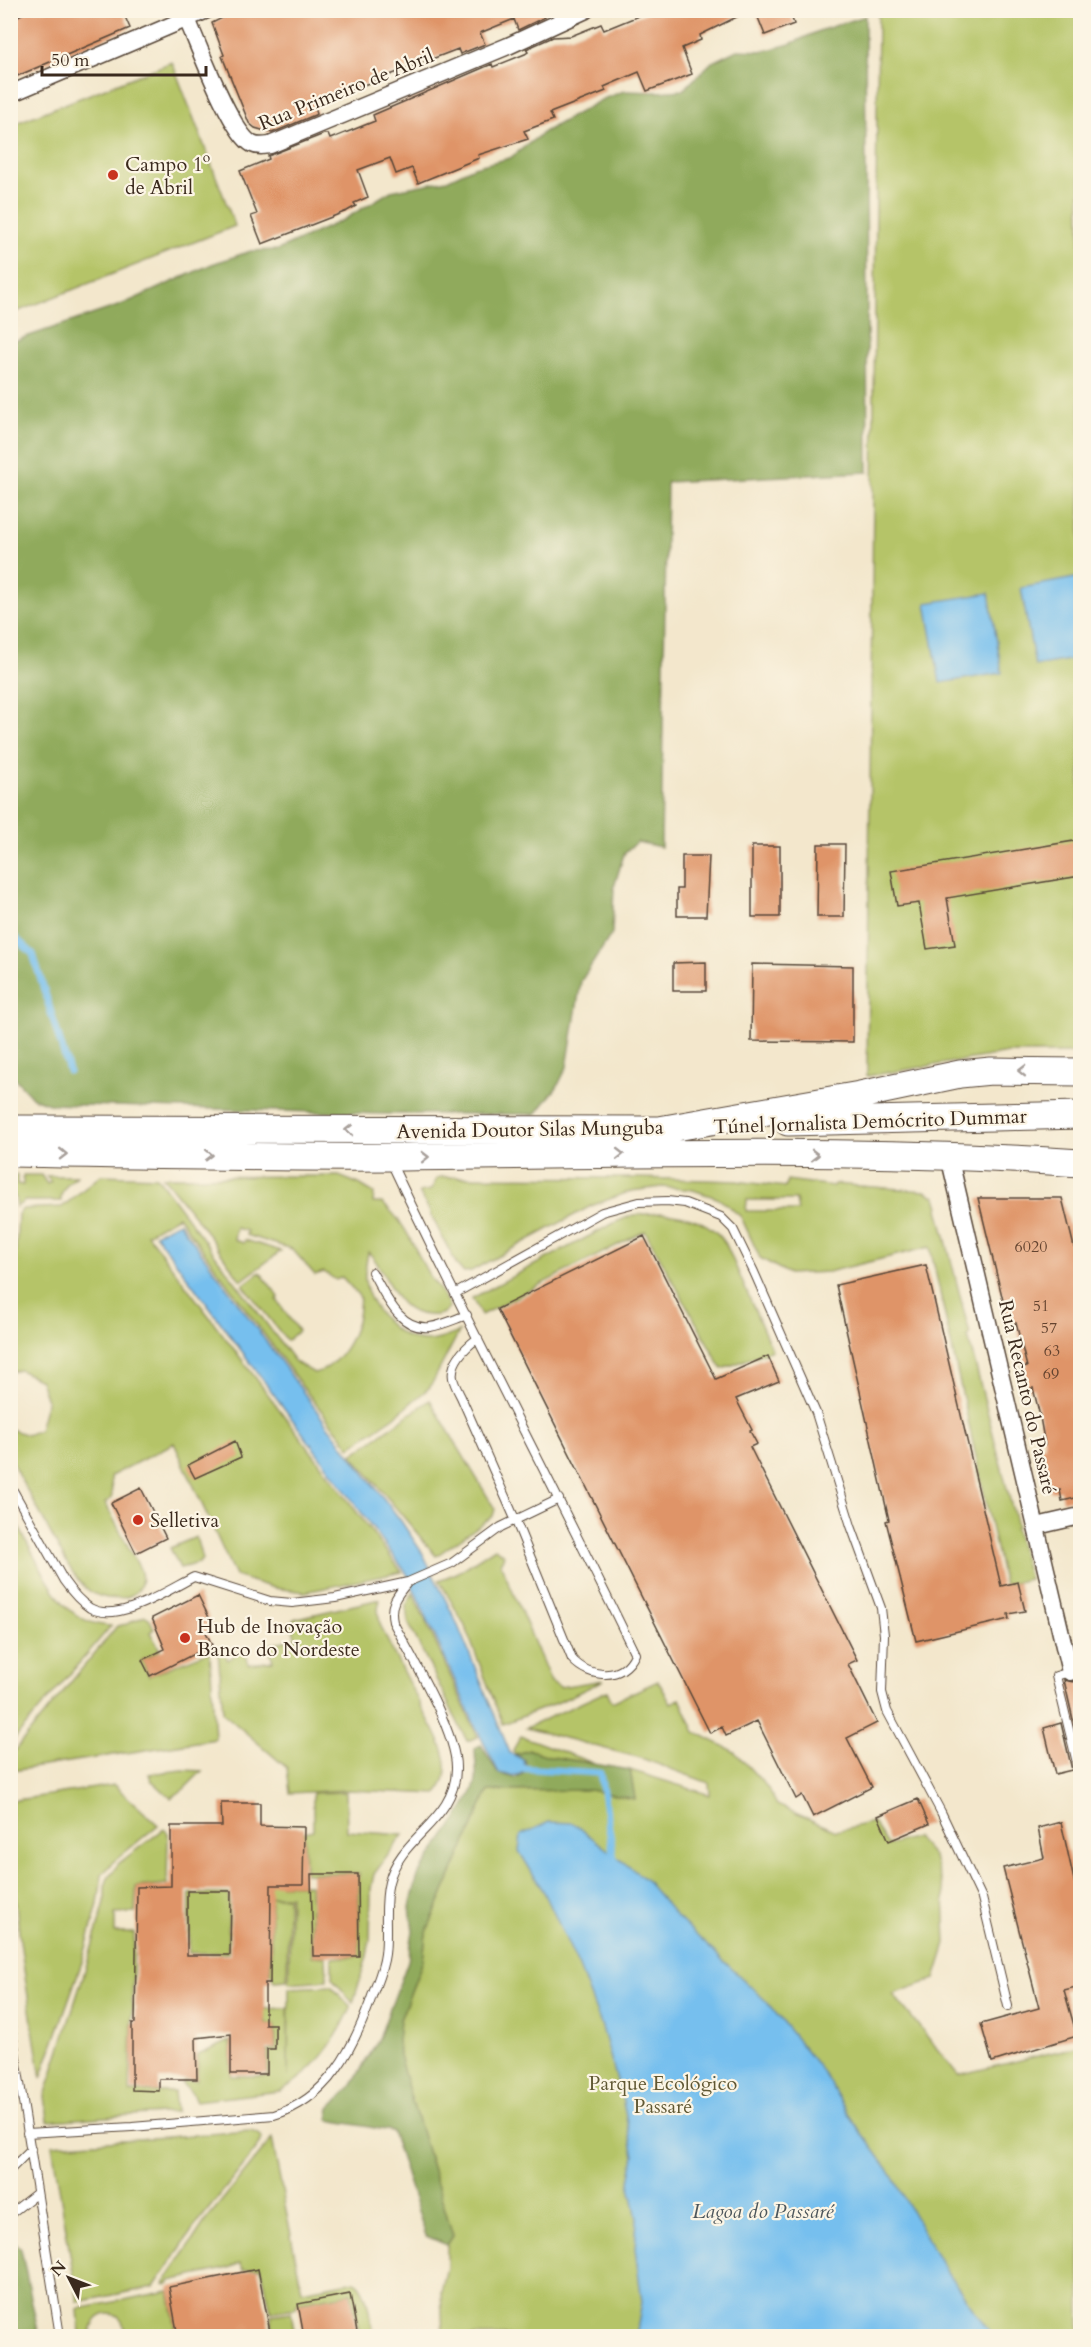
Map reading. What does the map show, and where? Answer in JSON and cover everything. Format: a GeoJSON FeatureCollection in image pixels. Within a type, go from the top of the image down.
{"type":"FeatureCollection","features":[{"type":"Feature","properties":{"kind":"main road","name":"Avenida Doutor Silas Munguba"},"geometry":{"type":"LineString","coordinates":[[10,1129],[659,1130],[860,1095],[960,1074],[991,1071],[1080,1072]]}},
{"type":"Feature","properties":{"kind":"main road","name":"Túnel Jornalista Demócrito Dummar"},"geometry":{"type":"LineString","coordinates":[[659,1130],[783,1122],[1080,1115]]}},
{"type":"Feature","properties":{"kind":"main road","name":"Avenida Doutor Silas Munguba"},"geometry":{"type":"LineString","coordinates":[[10,1153],[388,1157],[669,1154],[949,1156],[1080,1163]]}},
{"type":"Feature","properties":{"kind":"street"},"geometry":{"type":"LineString","coordinates":[[10,94],[207,10]]}},
{"type":"Feature","properties":{"kind":"street","name":"Rua Primeiro de Abril"},"geometry":{"type":"LineString","coordinates":[[187,19],[230,116],[244,138],[251,144],[259,146],[270,145],[497,50],[586,10]]}},
{"type":"Feature","properties":{"kind":"street","name":"Rua Recanto do Passaré"},"geometry":{"type":"LineString","coordinates":[[949,1156],[1037,1526],[1075,1671]]}},
{"type":"Feature","properties":{"kind":"street"},"geometry":{"type":"LineString","coordinates":[[1037,1526],[1080,1516]]}},
{"type":"Feature","properties":{"kind":"lane"},"geometry":{"type":"LineString","coordinates":[[388,1157],[559,1499],[635,1654],[631,1661],[620,1670],[602,1674],[584,1671],[572,1659],[515,1519],[452,1377],[460,1354],[478,1338]]}},
{"type":"Feature","properties":{"kind":"lane"},"geometry":{"type":"LineString","coordinates":[[456,1293],[602,1212],[626,1205],[650,1201],[677,1201],[721,1217],[733,1228],[816,1413],[851,1526],[881,1608],[884,1635],[882,1692],[887,1711],[941,1812],[982,1898],[1008,2006]]}},
{"type":"Feature","properties":{"kind":"lane"},"geometry":{"type":"LineString","coordinates":[[372,1272],[395,1311],[413,1325],[429,1327],[467,1315]]}},
{"type":"Feature","properties":{"kind":"lane"},"geometry":{"type":"LineString","coordinates":[[10,1485],[73,1594],[92,1609],[108,1612],[125,1611],[194,1577],[270,1601],[292,1603],[335,1598],[408,1582],[452,1563],[515,1519],[559,1499]]}},
{"type":"Feature","properties":{"kind":"lane"},"geometry":{"type":"LineString","coordinates":[[27,2133],[142,2127],[274,2115],[305,2100],[344,2061],[357,2035],[381,1970],[386,1947],[389,1881],[403,1856],[446,1805],[454,1788],[456,1776],[454,1748],[393,1622],[391,1611],[393,1600],[408,1582]]}},
{"type":"Feature","properties":{"kind":"lane"},"geometry":{"type":"LineString","coordinates":[[1075,1671],[1056,1676],[1080,1775]]}},
{"type":"Feature","properties":{"kind":"lane"},"geometry":{"type":"LineString","coordinates":[[10,2020],[60,2337]]}},
{"type":"Feature","properties":{"kind":"lane"},"geometry":{"type":"LineString","coordinates":[[10,2170],[31,2149]]}},
{"type":"Feature","properties":{"kind":"lane"},"geometry":{"type":"LineString","coordinates":[[10,2214],[37,2193]]}},
{"type":"Feature","properties":{"kind":"green space"},"geometry":{"type":"Polygon","coordinates":[[[878,11],[1080,11],[1080,1053],[1008,1053],[867,1076],[878,11]]]}},
{"type":"Feature","properties":{"kind":"green space"},"geometry":{"type":"Polygon","coordinates":[[[865,16],[868,472],[667,482],[661,847],[637,842],[624,854],[614,887],[612,933],[581,981],[567,1067],[557,1087],[536,1114],[383,1114],[49,1104],[33,1098],[10,1073],[11,342],[121,305],[212,264],[251,251],[278,250],[345,219],[391,191],[447,180],[474,167],[510,158],[544,132],[603,99],[624,91],[683,90],[712,62],[737,50],[764,51],[790,44],[819,31],[865,16]]]}},
{"type":"Feature","properties":{"kind":"green space","name":"Campo 1º de Abril"},"geometry":{"type":"Polygon","coordinates":[[[172,62],[235,226],[11,314],[11,125],[172,62]]]}},
{"type":"Feature","properties":{"kind":"green space"},"geometry":{"type":"Polygon","coordinates":[[[11,1175],[17,1175],[17,1184],[23,1185],[23,1175],[41,1175],[47,1184],[51,1182],[46,1176],[77,1176],[64,1190],[61,1201],[25,1201],[16,1207],[16,1198],[11,1192],[11,1175]]]}},
{"type":"Feature","properties":{"kind":"green space"},"geometry":{"type":"Polygon","coordinates":[[[101,1175],[157,1177],[295,1362],[314,1373],[329,1366],[346,1347],[357,1322],[360,1297],[342,1277],[336,1280],[324,1272],[315,1275],[292,1249],[246,1235],[247,1231],[236,1228],[234,1240],[244,1243],[245,1240],[281,1251],[241,1281],[203,1227],[163,1177],[339,1176],[374,1193],[373,1203],[382,1203],[397,1219],[449,1307],[443,1313],[434,1315],[416,1313],[406,1308],[392,1291],[368,1252],[365,1280],[367,1291],[378,1312],[396,1330],[417,1340],[436,1340],[459,1332],[430,1387],[394,1417],[350,1447],[301,1385],[178,1216],[147,1234],[402,1572],[305,1592],[274,1588],[235,1576],[174,1443],[111,1476],[112,1498],[105,1503],[140,1569],[142,1580],[139,1588],[133,1594],[125,1597],[105,1598],[87,1589],[80,1582],[59,1550],[11,1457],[11,1429],[27,1435],[39,1430],[47,1400],[40,1380],[20,1370],[11,1372],[10,1256],[16,1251],[18,1214],[23,1209],[62,1207],[101,1175]]]}},
{"type":"Feature","properties":{"kind":"green space"},"geometry":{"type":"Polygon","coordinates":[[[437,1178],[639,1178],[736,1181],[786,1187],[787,1180],[833,1186],[834,1184],[926,1191],[936,1197],[970,1335],[968,1337],[1029,1579],[1004,1585],[930,1247],[828,1272],[789,1274],[760,1258],[741,1217],[726,1204],[717,1198],[693,1190],[662,1187],[631,1191],[591,1206],[471,1271],[463,1272],[457,1265],[419,1192],[431,1190],[437,1178]],[[747,1200],[746,1211],[798,1211],[796,1200],[747,1200]]]}},
{"type":"Feature","properties":{"kind":"green space"},"geometry":{"type":"Polygon","coordinates":[[[661,1213],[698,1220],[720,1236],[726,1244],[772,1350],[722,1369],[645,1231],[481,1315],[472,1298],[616,1222],[633,1215],[661,1213]]]}},
{"type":"Feature","properties":{"kind":"green space"},"geometry":{"type":"Polygon","coordinates":[[[260,1272],[279,1297],[277,1300],[298,1331],[287,1341],[243,1285],[260,1272]]]}},
{"type":"Feature","properties":{"kind":"green space"},"geometry":{"type":"Polygon","coordinates":[[[430,1400],[495,1509],[493,1516],[436,1556],[352,1455],[430,1400]]]}},
{"type":"Feature","properties":{"kind":"green space"},"geometry":{"type":"Polygon","coordinates":[[[10,1511],[60,1599],[72,1612],[82,1618],[93,1623],[111,1626],[11,1743],[10,1511]]]}},
{"type":"Feature","properties":{"kind":"green space"},"geometry":{"type":"Polygon","coordinates":[[[196,1537],[202,1559],[199,1563],[180,1568],[170,1548],[196,1537]]]}},
{"type":"Feature","properties":{"kind":"green space"},"geometry":{"type":"Polygon","coordinates":[[[495,1548],[504,1555],[501,1564],[551,1682],[560,1687],[604,1680],[559,1702],[503,1724],[464,1624],[439,1580],[457,1573],[495,1548]]]}},
{"type":"Feature","properties":{"kind":"green space"},"geometry":{"type":"Polygon","coordinates":[[[413,1593],[478,1737],[467,1741],[408,1622],[406,1606],[413,1593]]]}},
{"type":"Feature","properties":{"kind":"green space"},"geometry":{"type":"Polygon","coordinates":[[[380,1599],[378,1609],[380,1624],[442,1748],[446,1767],[442,1787],[437,1794],[348,1790],[290,1793],[287,1768],[223,1713],[218,1650],[223,1650],[228,1660],[238,1653],[246,1655],[249,1664],[273,1661],[268,1645],[296,1638],[291,1624],[294,1619],[380,1599]]]}},
{"type":"Feature","properties":{"kind":"green space"},"geometry":{"type":"Polygon","coordinates":[[[145,1616],[149,1618],[154,1629],[150,1632],[160,1650],[142,1660],[149,1676],[210,1651],[215,1739],[11,1771],[11,1755],[117,1626],[145,1616]]]}},
{"type":"Feature","properties":{"kind":"green space","name":"Parque Ecológico Passaré"},"geometry":{"type":"Polygon","coordinates":[[[658,1681],[671,1703],[680,1699],[695,1732],[735,1752],[767,1787],[777,1805],[836,1831],[873,1822],[888,1845],[916,1837],[934,1857],[944,1893],[946,1944],[935,1979],[893,1994],[958,2075],[1080,2046],[1080,2336],[443,2336],[441,2292],[447,2267],[447,2245],[453,2236],[409,2092],[399,2055],[398,2040],[400,2020],[423,1960],[426,1933],[488,1791],[590,1790],[635,1799],[630,1770],[710,1795],[709,1783],[641,1758],[526,1728],[607,1691],[612,1702],[658,1681]]]}},
{"type":"Feature","properties":{"kind":"green space"},"geometry":{"type":"Polygon","coordinates":[[[521,1736],[593,1763],[552,1757],[530,1750],[515,1754],[513,1750],[521,1736]]]}},
{"type":"Feature","properties":{"kind":"green space"},"geometry":{"type":"Polygon","coordinates":[[[481,1745],[498,1773],[515,1778],[523,1774],[527,1767],[525,1760],[515,1754],[530,1750],[552,1757],[630,1770],[635,1799],[590,1790],[488,1791],[426,1933],[423,1960],[400,2020],[399,2055],[453,2236],[447,2245],[426,2236],[392,2131],[328,2120],[330,2108],[349,2089],[378,2041],[408,1961],[413,1931],[410,1907],[418,1875],[460,1814],[473,1789],[476,1780],[475,1748],[481,1745]]]}},
{"type":"Feature","properties":{"kind":"green space"},"geometry":{"type":"Polygon","coordinates":[[[183,1770],[202,1771],[171,1798],[151,1780],[149,1774],[183,1770]]]}},
{"type":"Feature","properties":{"kind":"green space"},"geometry":{"type":"Polygon","coordinates":[[[114,1785],[158,1825],[113,1862],[102,1875],[98,1904],[83,1959],[41,2078],[16,1906],[11,1801],[114,1785]]]}},
{"type":"Feature","properties":{"kind":"green space"},"geometry":{"type":"Polygon","coordinates":[[[346,1792],[347,1831],[403,1835],[374,1874],[371,1888],[370,1939],[353,2003],[332,1978],[332,1958],[359,1956],[359,1873],[305,1873],[304,1832],[313,1830],[313,1793],[346,1792]]]}},
{"type":"Feature","properties":{"kind":"green space"},"geometry":{"type":"Polygon","coordinates":[[[164,1829],[168,1833],[167,1884],[136,1887],[135,1913],[115,1914],[115,1933],[134,1933],[130,2092],[174,2092],[176,2112],[48,2121],[45,2096],[105,1902],[105,1886],[108,1878],[119,1863],[164,1829]]]}},
{"type":"Feature","properties":{"kind":"green space"},"geometry":{"type":"Polygon","coordinates":[[[280,1874],[281,1885],[310,1885],[312,1956],[326,1957],[327,1980],[289,1983],[290,1896],[265,1896],[258,1875],[280,1874]]]}},
{"type":"Feature","properties":{"kind":"green space"},"geometry":{"type":"Polygon","coordinates":[[[190,1894],[229,1894],[228,1953],[189,1953],[190,1894]]]}},
{"type":"Feature","properties":{"kind":"green space"},"geometry":{"type":"Polygon","coordinates":[[[267,1897],[288,1897],[287,1980],[274,1981],[271,1973],[271,1902],[267,1901],[267,1897]]]}},
{"type":"Feature","properties":{"kind":"green space"},"geometry":{"type":"Polygon","coordinates":[[[331,1986],[351,2007],[331,2044],[313,2066],[292,2084],[280,2091],[196,2101],[192,2093],[182,2084],[184,2081],[197,2080],[198,2055],[230,2041],[231,2076],[268,2076],[268,2051],[276,2050],[275,2024],[266,2024],[263,2009],[288,2008],[288,2077],[289,1988],[331,1986]]]}},
{"type":"Feature","properties":{"kind":"green space"},"geometry":{"type":"Polygon","coordinates":[[[251,2131],[260,2135],[262,2139],[255,2151],[195,2226],[154,2287],[78,2302],[52,2145],[251,2131]]]}},
{"type":"Feature","properties":{"kind":"green space"},"geometry":{"type":"Polygon","coordinates":[[[272,2139],[302,2291],[355,2281],[366,2299],[374,2336],[360,2336],[351,2293],[297,2303],[296,2308],[271,2312],[261,2267],[244,2270],[240,2263],[229,2268],[164,2284],[206,2220],[272,2139]]]}},
{"type":"Feature","properties":{"kind":"green space"},"geometry":{"type":"Polygon","coordinates":[[[15,2242],[21,2249],[39,2336],[11,2336],[10,2244],[15,2242]]]}},
{"type":"Feature","properties":{"kind":"green space"},"geometry":{"type":"Polygon","coordinates":[[[169,2291],[177,2336],[123,2336],[124,2328],[118,2317],[105,2314],[94,2323],[92,2336],[80,2336],[78,2309],[169,2291]]]}},
{"type":"Feature","properties":{"kind":"green space"},"geometry":{"type":"Polygon","coordinates":[[[291,2312],[295,2336],[274,2336],[271,2315],[291,2312]]]}},
{"type":"Feature","properties":{"kind":"water"},"geometry":{"type":"Polygon","coordinates":[[[1080,577],[1080,658],[1035,666],[1021,588],[1080,577]]]}},
{"type":"Feature","properties":{"kind":"water"},"geometry":{"type":"Polygon","coordinates":[[[989,593],[1002,673],[940,683],[926,603],[989,593]]]}},
{"type":"Feature","properties":{"kind":"water"},"geometry":{"type":"Polygon","coordinates":[[[179,1222],[325,1422],[401,1521],[423,1554],[456,1621],[510,1753],[524,1760],[525,1770],[519,1775],[499,1773],[477,1730],[407,1574],[155,1234],[179,1222]]]}},
{"type":"Feature","properties":{"kind":"water","name":"Lagoa do Passaré"},"geometry":{"type":"Polygon","coordinates":[[[549,1822],[573,1823],[645,1879],[677,1917],[766,2001],[822,2071],[853,2121],[888,2169],[942,2265],[993,2336],[636,2336],[642,2302],[635,2248],[637,2218],[629,2182],[634,2156],[623,2102],[602,2027],[579,1967],[544,1892],[519,1851],[521,1835],[549,1822]]]}},
{"type":"Feature","properties":{"kind":"building"},"geometry":{"type":"Polygon","coordinates":[[[30,10],[122,10],[130,28],[10,79],[10,20],[30,10]]]}},
{"type":"Feature","properties":{"kind":"building"},"geometry":{"type":"Polygon","coordinates":[[[238,10],[543,10],[545,17],[518,30],[514,19],[480,33],[485,44],[460,54],[458,49],[314,104],[317,114],[272,133],[255,128],[249,123],[222,56],[224,55],[212,23],[238,10]]]}},
{"type":"Feature","properties":{"kind":"building"},"geometry":{"type":"Polygon","coordinates":[[[653,10],[751,10],[700,35],[701,40],[682,48],[692,74],[647,91],[639,72],[604,87],[606,91],[550,113],[553,120],[524,131],[528,139],[478,155],[479,158],[418,183],[412,168],[396,174],[390,158],[358,170],[368,197],[354,203],[356,206],[347,211],[262,244],[251,216],[257,214],[240,171],[269,159],[268,156],[324,134],[328,134],[330,139],[375,121],[373,115],[492,64],[493,67],[525,54],[528,52],[526,49],[553,37],[571,36],[601,24],[604,30],[653,10]]]}},
{"type":"Feature","properties":{"kind":"building"},"geometry":{"type":"Polygon","coordinates":[[[755,10],[789,10],[794,24],[765,35],[755,10]]]}},
{"type":"Feature","properties":{"kind":"building"},"geometry":{"type":"Polygon","coordinates":[[[1080,840],[1080,876],[947,898],[955,945],[927,949],[919,903],[897,906],[891,871],[1080,840]]]}},
{"type":"Feature","properties":{"kind":"building"},"geometry":{"type":"Polygon","coordinates":[[[818,844],[845,844],[844,917],[817,917],[818,844]]]}},
{"type":"Feature","properties":{"kind":"building"},"geometry":{"type":"Polygon","coordinates":[[[752,846],[780,846],[780,917],[752,917],[752,846]]]}},
{"type":"Feature","properties":{"kind":"building"},"geometry":{"type":"Polygon","coordinates":[[[682,856],[709,856],[706,916],[677,916],[677,889],[682,889],[682,856]]]}},
{"type":"Feature","properties":{"kind":"building"},"geometry":{"type":"Polygon","coordinates":[[[706,962],[706,991],[673,991],[673,963],[706,962]]]}},
{"type":"Feature","properties":{"kind":"building"},"geometry":{"type":"Polygon","coordinates":[[[752,964],[853,966],[853,1042],[751,1041],[752,964]]]}},
{"type":"Feature","properties":{"kind":"building"},"geometry":{"type":"Polygon","coordinates":[[[978,1198],[1062,1198],[1074,1247],[1080,1245],[1080,1497],[1062,1501],[1060,1490],[1051,1492],[1039,1447],[1045,1445],[1039,1412],[1033,1388],[1025,1390],[1020,1369],[1027,1367],[1016,1323],[1009,1325],[978,1198]]]}},
{"type":"Feature","properties":{"kind":"building"},"geometry":{"type":"Polygon","coordinates":[[[644,1236],[716,1379],[768,1356],[779,1381],[736,1399],[757,1444],[750,1447],[857,1660],[848,1664],[877,1723],[847,1738],[872,1787],[813,1817],[802,1795],[796,1799],[757,1721],[726,1736],[722,1727],[710,1733],[497,1309],[644,1236]]]}},
{"type":"Feature","properties":{"kind":"building"},"geometry":{"type":"Polygon","coordinates":[[[926,1265],[1001,1586],[1018,1582],[1025,1611],[1008,1614],[1009,1619],[916,1641],[886,1521],[889,1520],[836,1285],[926,1265]]]}},
{"type":"Feature","properties":{"kind":"building"},"geometry":{"type":"Polygon","coordinates":[[[235,1441],[241,1457],[195,1478],[188,1465],[235,1441]]]}},
{"type":"Feature","properties":{"kind":"building","name":"Selletiva"},"geometry":{"type":"Polygon","coordinates":[[[141,1488],[166,1538],[136,1553],[111,1503],[141,1488]]]}},
{"type":"Feature","properties":{"kind":"building","name":"Hub de Inovação Banco do Nordeste"},"geometry":{"type":"Polygon","coordinates":[[[198,1595],[214,1628],[206,1632],[212,1645],[150,1676],[142,1660],[165,1649],[152,1618],[198,1595]]]}},
{"type":"Feature","properties":{"kind":"building"},"geometry":{"type":"Polygon","coordinates":[[[1080,1676],[1080,1750],[1064,1680],[1073,1682],[1080,1676]]]}},
{"type":"Feature","properties":{"kind":"building"},"geometry":{"type":"Polygon","coordinates":[[[1061,1723],[1072,1770],[1055,1774],[1044,1728],[1061,1723]]]}},
{"type":"Feature","properties":{"kind":"building"},"geometry":{"type":"Polygon","coordinates":[[[918,1799],[929,1824],[889,1841],[878,1816],[918,1799]]]}},
{"type":"Feature","properties":{"kind":"building"},"geometry":{"type":"Polygon","coordinates":[[[221,1803],[260,1803],[260,1826],[304,1827],[303,1885],[271,1885],[270,1983],[265,1983],[265,2024],[275,2024],[275,2049],[267,2049],[267,2074],[231,2074],[231,2034],[196,2038],[197,2079],[159,2079],[159,2091],[132,2090],[137,1887],[171,1886],[171,1826],[222,1826],[221,1803]],[[187,1891],[187,1955],[230,1955],[231,1891],[187,1891]]]}},
{"type":"Feature","properties":{"kind":"building"},"geometry":{"type":"Polygon","coordinates":[[[1061,1822],[1080,1907],[1080,1986],[1064,1990],[1077,2036],[992,2062],[981,2024],[1039,2008],[1003,1868],[1044,1858],[1038,1828],[1061,1822]]]}},
{"type":"Feature","properties":{"kind":"building"},"geometry":{"type":"Polygon","coordinates":[[[311,1874],[358,1874],[359,1956],[313,1956],[311,1874]]]}},
{"type":"Feature","properties":{"kind":"building"},"geometry":{"type":"Polygon","coordinates":[[[258,2269],[271,2337],[178,2337],[169,2287],[258,2269]]]}},
{"type":"Feature","properties":{"kind":"building"},"geometry":{"type":"Polygon","coordinates":[[[350,2294],[358,2337],[304,2337],[298,2304],[350,2294]]]}},
{"type":"Feature","properties":{"kind":"waterway"},"geometry":{"type":"LineString","coordinates":[[10,933],[33,954],[69,1071]]}},
{"type":"Feature","properties":{"kind":"waterway"},"geometry":{"type":"LineString","coordinates":[[518,1768],[600,1773],[614,1859]]}},
{"type":"Feature","properties":{"kind":"place","name":"Campo 1º de Abril"},"geometry":{"type":"Point","coordinates":[113,175]}},
{"type":"Feature","properties":{"kind":"place","name":"Selletiva"},"geometry":{"type":"Point","coordinates":[138,1520]}},
{"type":"Feature","properties":{"kind":"place","name":"Hub de Inovação Banco do Nordeste"},"geometry":{"type":"Point","coordinates":[185,1638]}}]}
